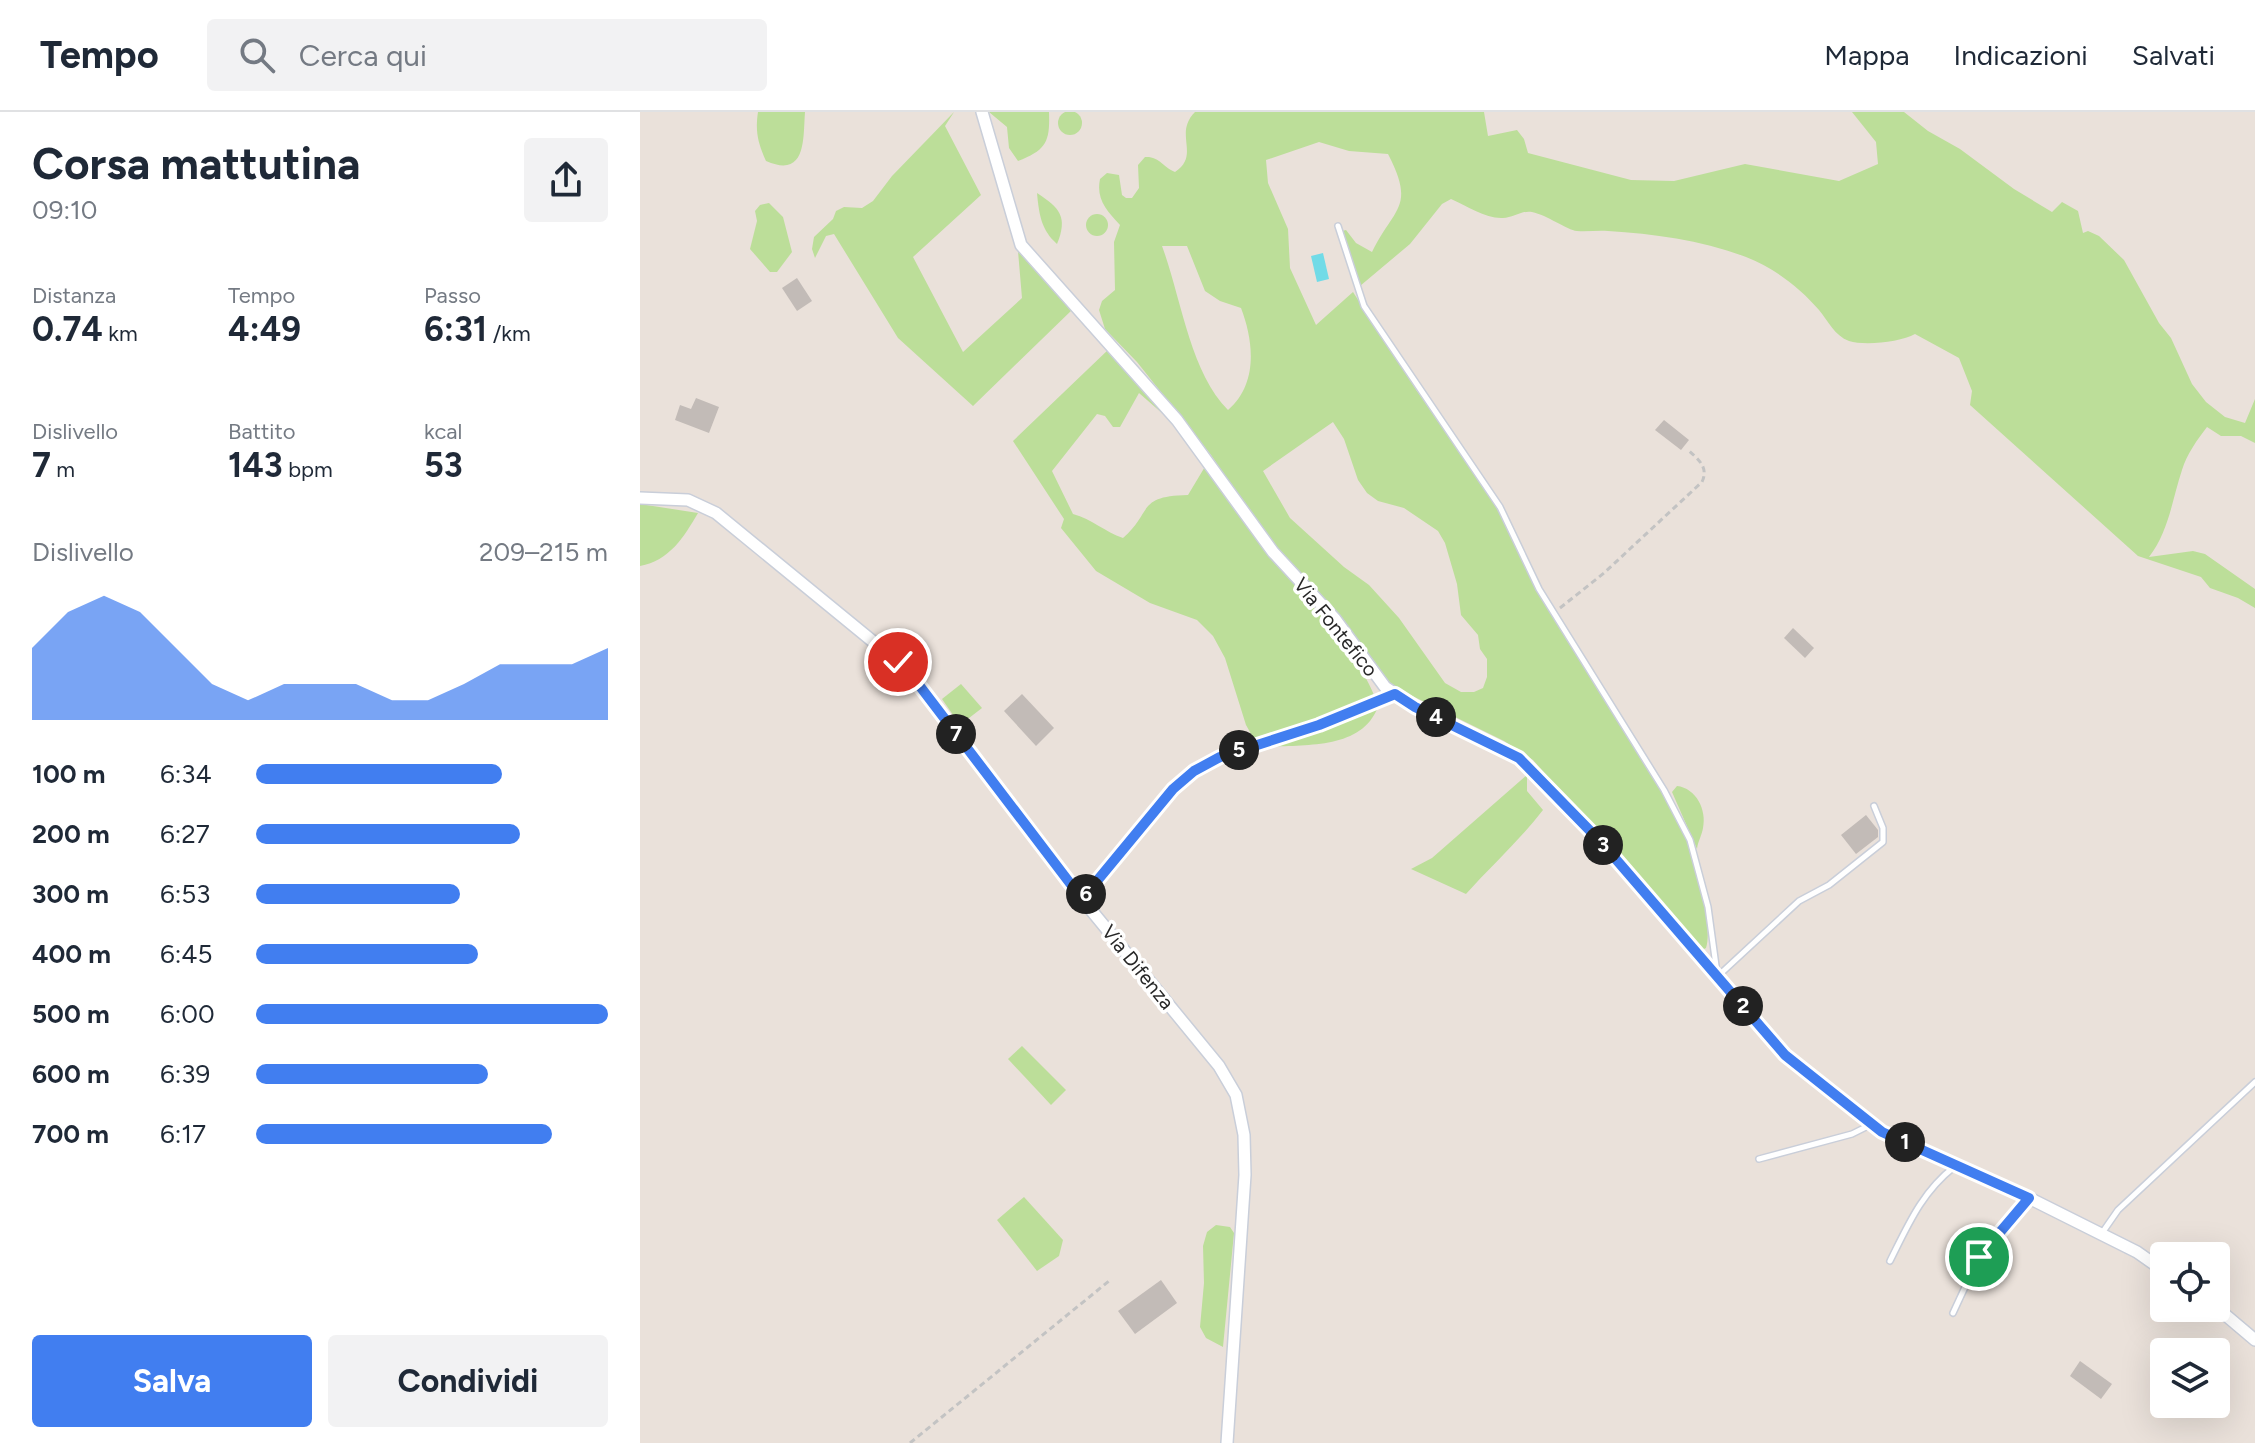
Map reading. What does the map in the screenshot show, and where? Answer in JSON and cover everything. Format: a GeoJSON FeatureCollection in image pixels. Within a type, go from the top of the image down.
{"type":"FeatureCollection","features":[{"type":"Feature","properties":{"kind":"street","name":"Via Fontefico"},"geometry":{"type":"LineString","coordinates":[[982,112],[1021,245],[1177,420],[1273,552],[1335,619],[1385,687],[1415,707],[1519,758],[1601,842],[1785,1055],[1882,1132],[2029,1198],[2150,1261]]}},
{"type":"Feature","properties":{"kind":"street","name":"Via Difenza"},"geometry":{"type":"LineString","coordinates":[[640,498],[688,500],[716,513],[898,662],[919,685],[1082,899],[1219,1066],[1236,1095],[1244,1135],[1245,1175],[1227,1443]]}},
{"type":"Feature","properties":{"kind":"street"},"geometry":{"type":"LineString","coordinates":[[1082,899],[1173,789],[1194,771],[1220,757],[1319,725],[1395,694]]}},
{"type":"Feature","properties":{"kind":"street"},"geometry":{"type":"LineString","coordinates":[[2230,1319],[2255,1340]]}},
{"type":"Feature","properties":{"kind":"lane"},"geometry":{"type":"LineString","coordinates":[[1338,226],[1364,306],[1500,507],[1539,589],[1650,766],[1690,840],[1708,907],[1717,976]]}},
{"type":"Feature","properties":{"kind":"lane"},"geometry":{"type":"LineString","coordinates":[[1717,976],[1799,901],[1829,885],[1883,842],[1883,828],[1874,806]]}},
{"type":"Feature","properties":{"kind":"lane"},"geometry":{"type":"LineString","coordinates":[[2101,1234],[2118,1210],[2255,1082]]}},
{"type":"Feature","properties":{"kind":"lane"},"geometry":{"type":"LineString","coordinates":[[1759,1159],[1852,1134],[1872,1124]]}},
{"type":"Feature","properties":{"kind":"lane"},"geometry":{"type":"LineString","coordinates":[[1890,1261],[1918,1204],[1937,1180],[1956,1165]]}},
{"type":"Feature","properties":{"kind":"lane"},"geometry":{"type":"LineString","coordinates":[[1953,1313],[1979,1257],[2029,1198]]}},
{"type":"Feature","properties":{"kind":"path"},"geometry":{"type":"LineString","coordinates":[[1554,613],[1604,573],[1702,482],[1704,466],[1687,449]]}},
{"type":"Feature","properties":{"kind":"path"},"geometry":{"type":"LineString","coordinates":[[910,1443],[1109,1281]]}},
{"type":"Feature","properties":{"kind":"green space"},"geometry":{"type":"Polygon","coordinates":[[[1070,111],[1079,114],[1082,123],[1079,132],[1070,135],[1061,132],[1058,123],[1061,114],[1070,111]]]}},
{"type":"Feature","properties":{"kind":"green space"},"geometry":{"type":"Polygon","coordinates":[[[758,112],[805,112],[803,144],[796,160],[789,165],[766,161],[758,137],[758,112]]]}},
{"type":"Feature","properties":{"kind":"green space"},"geometry":{"type":"Polygon","coordinates":[[[954,112],[945,126],[981,195],[913,257],[963,352],[1022,298],[1018,251],[1074,308],[973,406],[898,338],[834,234],[826,236],[815,258],[812,249],[814,237],[833,219],[836,211],[844,207],[862,208],[873,201],[892,176],[954,112]]]}},
{"type":"Feature","properties":{"kind":"green space"},"geometry":{"type":"Polygon","coordinates":[[[989,112],[1049,112],[1045,143],[1035,153],[1018,161],[1009,148],[1007,127],[989,112]]]}},
{"type":"Feature","properties":{"kind":"green space"},"geometry":{"type":"Polygon","coordinates":[[[1195,112],[1484,112],[1488,136],[1517,130],[1524,139],[1528,153],[1631,180],[1674,181],[1745,164],[1839,181],[1878,164],[1876,142],[1852,112],[1904,112],[2052,212],[2062,202],[2078,211],[2083,233],[2088,231],[2099,236],[2124,260],[2159,323],[2171,338],[2192,384],[2206,402],[2225,417],[2245,423],[2255,399],[2255,443],[2241,436],[2221,436],[2207,427],[2196,442],[2184,464],[2166,526],[2149,557],[2193,551],[2205,554],[2255,589],[2255,608],[2210,588],[2201,577],[2138,556],[1970,405],[1972,391],[1959,358],[1915,334],[1873,343],[1844,339],[1803,294],[1786,279],[1756,261],[1712,246],[1678,239],[1625,232],[1577,231],[1532,212],[1497,218],[1451,199],[1442,204],[1410,244],[1360,286],[1342,231],[1346,230],[1356,243],[1372,252],[1399,206],[1401,197],[1396,172],[1388,154],[1349,151],[1319,142],[1266,160],[1268,183],[1288,229],[1290,268],[1316,325],[1353,292],[1417,391],[1495,501],[1538,591],[1670,804],[1688,838],[1703,893],[1708,938],[1706,948],[1700,951],[1533,760],[1504,741],[1388,684],[1333,611],[1268,540],[1211,455],[1137,362],[1105,329],[1099,310],[1102,301],[1115,290],[1114,242],[1120,225],[1103,204],[1099,193],[1100,179],[1107,173],[1119,175],[1122,195],[1132,198],[1139,188],[1138,165],[1145,157],[1157,160],[1175,172],[1186,159],[1189,120],[1195,112]],[[1162,246],[1195,355],[1204,376],[1228,410],[1245,388],[1251,362],[1249,335],[1241,308],[1220,301],[1205,291],[1187,246],[1162,246]],[[1333,422],[1263,471],[1290,518],[1344,567],[1369,585],[1399,618],[1445,683],[1461,692],[1483,688],[1487,677],[1487,659],[1480,649],[1478,635],[1461,615],[1457,584],[1445,543],[1438,531],[1404,508],[1378,501],[1367,493],[1358,480],[1344,439],[1333,422]]]}},
{"type":"Feature","properties":{"kind":"green space"},"geometry":{"type":"Polygon","coordinates":[[[1037,193],[1060,214],[1062,227],[1057,244],[1042,221],[1037,193]]]}},
{"type":"Feature","properties":{"kind":"green space"},"geometry":{"type":"Polygon","coordinates":[[[769,203],[783,217],[792,252],[777,272],[770,272],[750,249],[757,221],[755,211],[760,205],[769,203]]]}},
{"type":"Feature","properties":{"kind":"green space"},"geometry":{"type":"Polygon","coordinates":[[[1097,214],[1108,225],[1097,236],[1086,225],[1097,214]]]}},
{"type":"Feature","properties":{"kind":"green space"},"geometry":{"type":"Polygon","coordinates":[[[1110,348],[1171,421],[1139,393],[1120,427],[1113,427],[1105,416],[1097,414],[1052,471],[1073,514],[1123,538],[1152,502],[1188,495],[1206,465],[1267,551],[1361,669],[1378,707],[1369,722],[1357,732],[1326,743],[1259,748],[1246,725],[1225,658],[1213,636],[1197,620],[1150,603],[1096,571],[1061,528],[1064,519],[1013,441],[1110,348]]]}},
{"type":"Feature","properties":{"kind":"green space"},"geometry":{"type":"Polygon","coordinates":[[[640,504],[698,513],[681,539],[667,553],[640,566],[640,504]]]}},
{"type":"Feature","properties":{"kind":"green space"},"geometry":{"type":"Polygon","coordinates":[[[961,684],[982,708],[960,725],[942,699],[961,684]]]}},
{"type":"Feature","properties":{"kind":"green space"},"geometry":{"type":"Polygon","coordinates":[[[1527,775],[1527,791],[1543,810],[1466,894],[1411,869],[1432,858],[1527,775]]]}},
{"type":"Feature","properties":{"kind":"green space"},"geometry":{"type":"Polygon","coordinates":[[[1677,786],[1695,795],[1702,807],[1704,821],[1697,849],[1672,792],[1677,786]]]}},
{"type":"Feature","properties":{"kind":"green space"},"geometry":{"type":"Polygon","coordinates":[[[1022,1046],[1066,1090],[1051,1105],[1008,1059],[1022,1046]]]}},
{"type":"Feature","properties":{"kind":"green space"},"geometry":{"type":"Polygon","coordinates":[[[1024,1197],[1063,1240],[1059,1256],[1037,1271],[997,1220],[1024,1197]]]}},
{"type":"Feature","properties":{"kind":"green space"},"geometry":{"type":"Polygon","coordinates":[[[1216,1225],[1230,1227],[1234,1233],[1223,1347],[1206,1338],[1200,1327],[1203,1246],[1207,1232],[1216,1225]]]}},
{"type":"Feature","properties":{"kind":"water"},"geometry":{"type":"Polygon","coordinates":[[[1323,253],[1329,279],[1317,282],[1311,256],[1323,253]]]}},
{"type":"Feature","properties":{"kind":"building"},"geometry":{"type":"Polygon","coordinates":[[[797,278],[812,301],[797,311],[782,288],[797,278]]]}},
{"type":"Feature","properties":{"kind":"building"},"geometry":{"type":"Polygon","coordinates":[[[696,398],[719,407],[709,433],[675,420],[680,405],[691,409],[696,398]]]}},
{"type":"Feature","properties":{"kind":"building"},"geometry":{"type":"Polygon","coordinates":[[[1664,420],[1689,440],[1681,450],[1655,430],[1664,420]]]}},
{"type":"Feature","properties":{"kind":"building"},"geometry":{"type":"Polygon","coordinates":[[[1793,628],[1814,648],[1805,658],[1784,638],[1793,628]]]}},
{"type":"Feature","properties":{"kind":"building"},"geometry":{"type":"Polygon","coordinates":[[[1022,694],[1054,728],[1036,746],[1004,711],[1022,694]]]}},
{"type":"Feature","properties":{"kind":"building"},"geometry":{"type":"Polygon","coordinates":[[[1866,815],[1878,830],[1878,837],[1856,854],[1841,835],[1866,815]]]}},
{"type":"Feature","properties":{"kind":"building"},"geometry":{"type":"Polygon","coordinates":[[[1161,1280],[1177,1303],[1135,1334],[1118,1311],[1161,1280]]]}},
{"type":"Feature","properties":{"kind":"building"},"geometry":{"type":"Polygon","coordinates":[[[2080,1361],[2112,1384],[2101,1399],[2070,1376],[2080,1361]]]}},
{"type":"Feature","properties":{"kind":"route"},"geometry":{"type":"LineString","coordinates":[[898,662],[919,685],[1082,899],[1173,789],[1194,771],[1220,757],[1319,725],[1395,694],[1519,758],[1601,842],[1785,1055],[1882,1132],[2029,1198],[1979,1257]]}}]}
